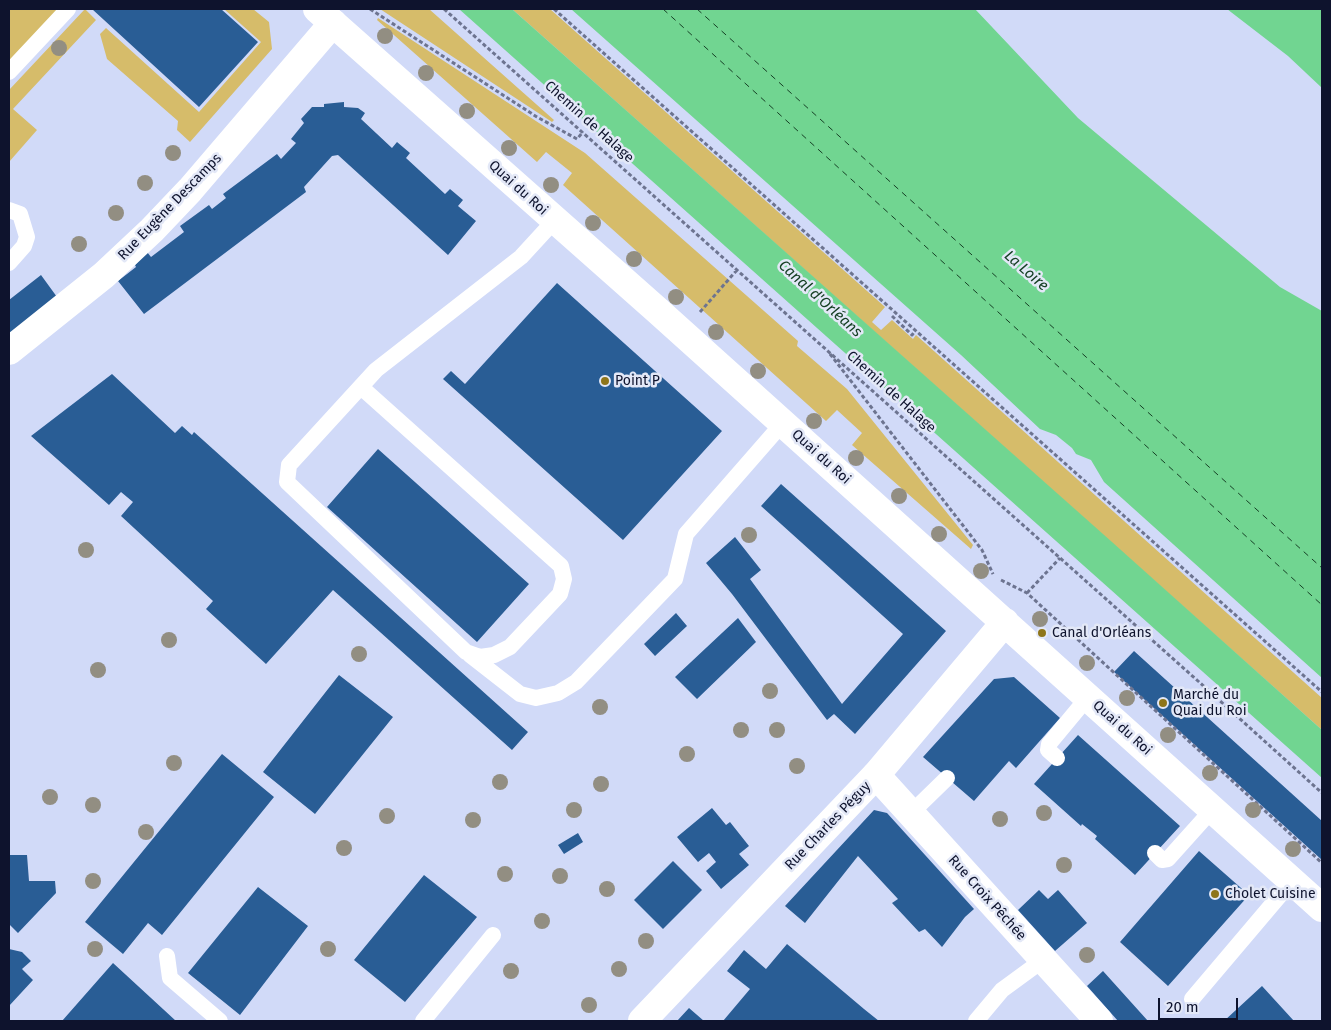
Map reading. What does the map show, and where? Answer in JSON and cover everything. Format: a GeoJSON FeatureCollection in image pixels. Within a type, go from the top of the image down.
{"type":"FeatureCollection","features":[{"type":"Feature","properties":{"kind":"street","name":"Quai du Roi"},"geometry":{"type":"LineString","coordinates":[[325,16],[1005,622],[1322,908]]}},
{"type":"Feature","properties":{"kind":"street","name":"Rue Eugène Descamps"},"geometry":{"type":"LineString","coordinates":[[9,351],[104,275],[152,230],[190,190],[325,16]]}},
{"type":"Feature","properties":{"kind":"street","name":"Rue Charles Péguy"},"geometry":{"type":"LineString","coordinates":[[642,1021],[876,775],[1005,622]]}},
{"type":"Feature","properties":{"kind":"street","name":"Rue Croix Pêchée"},"geometry":{"type":"LineString","coordinates":[[876,775],[1099,1021]]}},
{"type":"Feature","properties":{"kind":"lane"},"geometry":{"type":"LineString","coordinates":[[9,72],[68,9]]}},
{"type":"Feature","properties":{"kind":"lane"},"geometry":{"type":"LineString","coordinates":[[9,210],[20,214],[27,237],[24,246],[9,263]]}},
{"type":"Feature","properties":{"kind":"lane"},"geometry":{"type":"LineString","coordinates":[[555,220],[521,257],[376,370],[289,465],[287,482],[466,652],[520,694],[536,698],[558,694],[576,682],[675,579],[686,534],[782,424]]}},
{"type":"Feature","properties":{"kind":"lane"},"geometry":{"type":"LineString","coordinates":[[361,387],[560,566],[564,579],[560,594],[510,647],[494,655],[480,656],[466,652]]}},
{"type":"Feature","properties":{"kind":"lane"},"geometry":{"type":"LineString","coordinates":[[1057,758],[1048,750],[1049,744],[1088,697]]}},
{"type":"Feature","properties":{"kind":"lane"},"geometry":{"type":"LineString","coordinates":[[910,814],[947,778]]}},
{"type":"Feature","properties":{"kind":"lane"},"geometry":{"type":"LineString","coordinates":[[1155,853],[1162,860],[1168,859],[1212,810]]}},
{"type":"Feature","properties":{"kind":"lane"},"geometry":{"type":"LineString","coordinates":[[1192,999],[1292,882]]}},
{"type":"Feature","properties":{"kind":"lane"},"geometry":{"type":"LineString","coordinates":[[423,1021],[493,935]]}},
{"type":"Feature","properties":{"kind":"lane"},"geometry":{"type":"LineString","coordinates":[[167,956],[170,978],[220,1021]]}},
{"type":"Feature","properties":{"kind":"lane"},"geometry":{"type":"LineString","coordinates":[[976,1021],[1002,990],[1043,960]]}},
{"type":"Feature","properties":{"kind":"path"},"geometry":{"type":"LineString","coordinates":[[368,9],[537,117],[577,139],[583,132]]}},
{"type":"Feature","properties":{"kind":"path","name":"Chemin de Halage"},"geometry":{"type":"LineString","coordinates":[[444,9],[826,348],[1322,793]]}},
{"type":"Feature","properties":{"kind":"path"},"geometry":{"type":"LineString","coordinates":[[554,9],[1322,692]]}},
{"type":"Feature","properties":{"kind":"path"},"geometry":{"type":"LineString","coordinates":[[700,313],[737,270]]}},
{"type":"Feature","properties":{"kind":"path"},"geometry":{"type":"LineString","coordinates":[[892,316],[912,335],[915,331]]}},
{"type":"Feature","properties":{"kind":"path"},"geometry":{"type":"LineString","coordinates":[[826,348],[982,550],[994,577],[1027,593],[1322,864]]}},
{"type":"Feature","properties":{"kind":"path"},"geometry":{"type":"LineString","coordinates":[[1027,593],[1060,558]]}},
{"type":"Feature","properties":{"kind":"shaded area"},"geometry":{"type":"Polygon","coordinates":[[[9,9],[59,9],[9,61],[9,9]]]}},
{"type":"Feature","properties":{"kind":"shaded area"},"geometry":{"type":"Polygon","coordinates":[[[85,9],[96,20],[13,109],[37,130],[9,162],[9,90],[85,9]]]}},
{"type":"Feature","properties":{"kind":"shaded area"},"geometry":{"type":"Polygon","coordinates":[[[224,9],[253,9],[269,22],[272,49],[190,142],[177,130],[178,121],[107,59],[100,34],[106,28],[199,112],[261,42],[224,9]]]}},
{"type":"Feature","properties":{"kind":"shaded area"},"geometry":{"type":"Polygon","coordinates":[[[380,9],[429,9],[554,120],[552,122],[380,9]]]}},
{"type":"Feature","properties":{"kind":"shaded area"},"geometry":{"type":"Polygon","coordinates":[[[512,9],[550,9],[885,307],[872,322],[881,330],[892,320],[913,339],[916,335],[1322,698],[1322,730],[512,9]]]}},
{"type":"Feature","properties":{"kind":"shaded area"},"geometry":{"type":"Polygon","coordinates":[[[378,18],[585,153],[798,341],[797,346],[847,389],[973,545],[971,549],[852,445],[862,433],[837,410],[826,421],[563,185],[572,173],[546,152],[537,162],[377,20],[378,18]]]}},
{"type":"Feature","properties":{"kind":"water"},"geometry":{"type":"Polygon","coordinates":[[[459,9],[512,9],[1112,542],[1322,730],[1322,778],[459,9]]]}},
{"type":"Feature","properties":{"kind":"water","name":"La Loire"},"geometry":{"type":"Polygon","coordinates":[[[571,9],[975,9],[1078,118],[1280,287],[1322,311],[1322,678],[1104,482],[1091,460],[1076,454],[1072,448],[1056,435],[1040,429],[961,355],[571,9]]]}},
{"type":"Feature","properties":{"kind":"water"},"geometry":{"type":"Polygon","coordinates":[[[1227,9],[1322,9],[1322,88],[1288,56],[1227,9]]]}},
{"type":"Feature","properties":{"kind":"building"},"geometry":{"type":"Polygon","coordinates":[[[92,9],[221,9],[258,42],[199,107],[92,9]]]}},
{"type":"Feature","properties":{"kind":"building"},"geometry":{"type":"Polygon","coordinates":[[[344,102],[344,107],[358,108],[365,113],[361,119],[392,148],[397,142],[410,153],[406,158],[445,194],[450,189],[463,200],[458,206],[476,221],[448,255],[338,155],[332,156],[304,187],[306,192],[144,314],[118,281],[136,267],[135,265],[147,252],[151,257],[184,232],[180,226],[209,205],[212,209],[226,198],[223,194],[277,154],[281,159],[296,143],[291,139],[304,123],[301,119],[312,107],[324,107],[324,104],[344,102]]]}},
{"type":"Feature","properties":{"kind":"building"},"geometry":{"type":"Polygon","coordinates":[[[41,275],[57,297],[9,334],[9,300],[41,275]]]}},
{"type":"Feature","properties":{"kind":"building"},"geometry":{"type":"Polygon","coordinates":[[[557,283],[722,431],[623,540],[443,379],[451,371],[465,384],[557,283]]]}},
{"type":"Feature","properties":{"kind":"building"},"geometry":{"type":"Polygon","coordinates":[[[112,374],[175,433],[182,426],[192,435],[194,432],[528,732],[512,750],[333,590],[266,664],[206,609],[213,601],[121,516],[133,502],[121,492],[109,505],[31,436],[112,374]]]}},
{"type":"Feature","properties":{"kind":"building"},"geometry":{"type":"Polygon","coordinates":[[[378,449],[529,584],[477,642],[327,507],[378,449]]]}},
{"type":"Feature","properties":{"kind":"building"},"geometry":{"type":"Polygon","coordinates":[[[781,484],[946,631],[855,734],[834,714],[827,720],[732,594],[706,563],[735,537],[761,570],[750,579],[842,704],[903,634],[761,506],[781,484]]]}},
{"type":"Feature","properties":{"kind":"building"},"geometry":{"type":"Polygon","coordinates":[[[676,613],[687,626],[655,656],[644,644],[676,613]]]}},
{"type":"Feature","properties":{"kind":"building"},"geometry":{"type":"Polygon","coordinates":[[[738,618],[756,642],[697,699],[675,677],[738,618]]]}},
{"type":"Feature","properties":{"kind":"building"},"geometry":{"type":"Polygon","coordinates":[[[1134,651],[1322,821],[1322,860],[1114,672],[1134,651]]]}},
{"type":"Feature","properties":{"kind":"building"},"geometry":{"type":"Polygon","coordinates":[[[339,675],[393,717],[315,814],[263,772],[339,675]]]}},
{"type":"Feature","properties":{"kind":"building"},"geometry":{"type":"Polygon","coordinates":[[[1014,677],[1060,718],[1016,768],[1009,761],[974,801],[923,757],[994,679],[1014,677]]]}},
{"type":"Feature","properties":{"kind":"building"},"geometry":{"type":"Polygon","coordinates":[[[1078,735],[1180,826],[1135,875],[1095,839],[1097,836],[1082,824],[1081,826],[1034,784],[1078,735]]]}},
{"type":"Feature","properties":{"kind":"building"},"geometry":{"type":"Polygon","coordinates":[[[222,754],[274,797],[162,935],[148,923],[123,954],[85,922],[222,754]]]}},
{"type":"Feature","properties":{"kind":"building"},"geometry":{"type":"Polygon","coordinates":[[[712,808],[726,825],[730,822],[749,846],[739,854],[749,865],[721,889],[706,871],[716,862],[709,853],[698,862],[677,837],[712,808]]]}},
{"type":"Feature","properties":{"kind":"building"},"geometry":{"type":"Polygon","coordinates":[[[874,810],[887,813],[974,909],[965,917],[942,947],[925,929],[919,932],[892,903],[898,899],[858,856],[805,923],[785,906],[874,810]]]}},
{"type":"Feature","properties":{"kind":"building"},"geometry":{"type":"Polygon","coordinates":[[[578,833],[583,842],[564,854],[558,845],[578,833]]]}},
{"type":"Feature","properties":{"kind":"building"},"geometry":{"type":"Polygon","coordinates":[[[1199,851],[1249,895],[1168,986],[1120,942],[1199,851]]]}},
{"type":"Feature","properties":{"kind":"building"},"geometry":{"type":"Polygon","coordinates":[[[9,855],[27,855],[29,881],[55,881],[56,893],[18,933],[9,924],[9,855]]]}},
{"type":"Feature","properties":{"kind":"building"},"geometry":{"type":"Polygon","coordinates":[[[673,861],[702,890],[663,929],[634,900],[673,861]]]}},
{"type":"Feature","properties":{"kind":"building"},"geometry":{"type":"Polygon","coordinates":[[[424,875],[477,917],[405,1002],[354,960],[424,875]]]}},
{"type":"Feature","properties":{"kind":"building"},"geometry":{"type":"Polygon","coordinates":[[[258,887],[308,926],[240,1015],[188,973],[258,887]]]}},
{"type":"Feature","properties":{"kind":"building"},"geometry":{"type":"Polygon","coordinates":[[[1039,890],[1048,899],[1058,890],[1087,923],[1055,951],[1018,910],[1039,890]]]}},
{"type":"Feature","properties":{"kind":"building"},"geometry":{"type":"Polygon","coordinates":[[[787,944],[879,1021],[723,1021],[750,989],[727,971],[744,950],[766,969],[787,944]]]}},
{"type":"Feature","properties":{"kind":"building"},"geometry":{"type":"Polygon","coordinates":[[[9,949],[22,952],[31,961],[22,969],[33,980],[9,1006],[9,949]]]}},
{"type":"Feature","properties":{"kind":"building"},"geometry":{"type":"Polygon","coordinates":[[[113,963],[176,1021],[62,1021],[113,963]]]}},
{"type":"Feature","properties":{"kind":"building"},"geometry":{"type":"Polygon","coordinates":[[[1103,971],[1148,1021],[1118,1021],[1087,986],[1103,971]]]}},
{"type":"Feature","properties":{"kind":"building"},"geometry":{"type":"Polygon","coordinates":[[[1262,986],[1294,1021],[1224,1021],[1262,986]]]}},
{"type":"Feature","properties":{"kind":"building"},"geometry":{"type":"Polygon","coordinates":[[[689,1008],[704,1021],[677,1021],[689,1008]]]}},
{"type":"Feature","properties":{"kind":"ferry route"},"geometry":{"type":"LineString","coordinates":[[663,9],[1322,605]]}},
{"type":"Feature","properties":{"kind":"ferry route"},"geometry":{"type":"LineString","coordinates":[[697,9],[1322,568]]}},
{"type":"Feature","properties":{"kind":"place","name":"Point P"},"geometry":{"type":"Point","coordinates":[605,381]}},
{"type":"Feature","properties":{"kind":"place","name":"Canal d'Orléans"},"geometry":{"type":"Point","coordinates":[1042,633]}},
{"type":"Feature","properties":{"kind":"place","name":"Marché du Quai du Roi"},"geometry":{"type":"Point","coordinates":[1163,703]}},
{"type":"Feature","properties":{"kind":"place","name":"Cholet Cuisine"},"geometry":{"type":"Point","coordinates":[1215,894]}}]}
